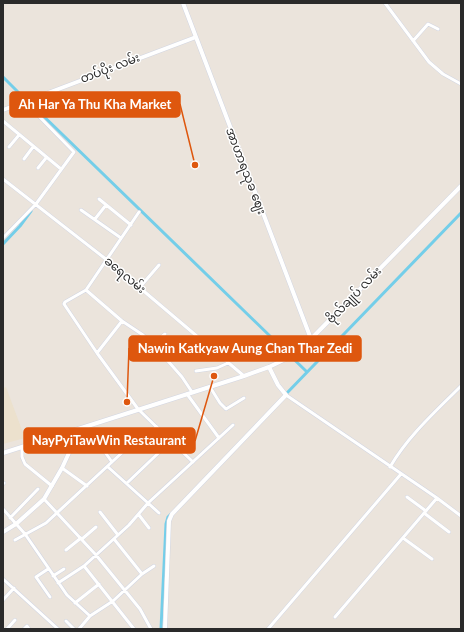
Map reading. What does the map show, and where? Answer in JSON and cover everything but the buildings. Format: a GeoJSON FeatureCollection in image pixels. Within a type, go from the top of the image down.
{"type":"FeatureCollection","features":[{"type":"Feature","properties":{"kind":"street","name":"အာဟာရသုခ ဈေး"},"geometry":{"type":"LineString","coordinates":[[183,3],[311,339]]}},
{"type":"Feature","properties":{"kind":"street"},"geometry":{"type":"LineString","coordinates":[[385,3],[429,62],[461,84]]}},
{"type":"Feature","properties":{"kind":"street"},"geometry":{"type":"LineString","coordinates":[[413,41],[428,24],[438,29]]}},
{"type":"Feature","properties":{"kind":"street","name":"တပ်ပိုး လမ်း"},"geometry":{"type":"LineString","coordinates":[[3,110],[196,37]]}},
{"type":"Feature","properties":{"kind":"street"},"geometry":{"type":"LineString","coordinates":[[3,238],[36,204],[74,152],[74,150],[24,102]]}},
{"type":"Feature","properties":{"kind":"street"},"geometry":{"type":"LineString","coordinates":[[3,121],[33,148],[61,169]]}},
{"type":"Feature","properties":{"kind":"street"},"geometry":{"type":"LineString","coordinates":[[9,147],[19,135]]}},
{"type":"Feature","properties":{"kind":"street"},"geometry":{"type":"LineString","coordinates":[[24,159],[33,148]]}},
{"type":"Feature","properties":{"kind":"street"},"geometry":{"type":"LineString","coordinates":[[38,168],[46,158]]}},
{"type":"Feature","properties":{"kind":"street","name":"ခရေလမ်း"},"geometry":{"type":"LineString","coordinates":[[3,179],[108,260],[244,376]]}},
{"type":"Feature","properties":{"kind":"street","name":"ဗိုလ်ချုပ် လမ်း"},"geometry":{"type":"LineString","coordinates":[[3,453],[244,376],[270,367],[294,355],[461,186]]}},
{"type":"Feature","properties":{"kind":"street"},"geometry":{"type":"LineString","coordinates":[[99,199],[131,225]]}},
{"type":"Feature","properties":{"kind":"street"},"geometry":{"type":"LineString","coordinates":[[95,220],[106,205]]}},
{"type":"Feature","properties":{"kind":"street"},"geometry":{"type":"LineString","coordinates":[[81,210],[121,238]]}},
{"type":"Feature","properties":{"kind":"street"},"geometry":{"type":"LineString","coordinates":[[139,212],[108,260],[86,290],[64,304],[97,353],[138,409],[193,462]]}},
{"type":"Feature","properties":{"kind":"street"},"geometry":{"type":"LineString","coordinates":[[140,287],[159,265]]}},
{"type":"Feature","properties":{"kind":"street"},"geometry":{"type":"LineString","coordinates":[[86,290],[122,321],[143,335],[153,344],[182,377],[189,393],[218,438]]}},
{"type":"Feature","properties":{"kind":"street"},"geometry":{"type":"LineString","coordinates":[[97,353],[122,321]]}},
{"type":"Feature","properties":{"kind":"street"},"geometry":{"type":"LineString","coordinates":[[153,344],[165,334]]}},
{"type":"Feature","properties":{"kind":"street"},"geometry":{"type":"LineString","coordinates":[[196,371],[218,368],[228,363]]}},
{"type":"Feature","properties":{"kind":"street"},"geometry":{"type":"LineString","coordinates":[[270,367],[278,385],[286,394],[461,516]]}},
{"type":"Feature","properties":{"kind":"street"},"geometry":{"type":"LineString","coordinates":[[390,467],[397,456],[424,424],[461,386]]}},
{"type":"Feature","properties":{"kind":"street"},"geometry":{"type":"LineString","coordinates":[[210,387],[220,403],[226,409],[244,398]]}},
{"type":"Feature","properties":{"kind":"street"},"geometry":{"type":"LineString","coordinates":[[165,629],[169,521],[172,514],[286,394]]}},
{"type":"Feature","properties":{"kind":"street"},"geometry":{"type":"LineString","coordinates":[[58,583],[84,566],[114,539],[139,515],[148,503],[233,425]]}},
{"type":"Feature","properties":{"kind":"street"},"geometry":{"type":"LineString","coordinates":[[87,427],[112,462]]}},
{"type":"Feature","properties":{"kind":"street"},"geometry":{"type":"LineString","coordinates":[[15,540],[46,523],[112,462],[140,438],[157,427]]}},
{"type":"Feature","properties":{"kind":"street"},"geometry":{"type":"LineString","coordinates":[[3,532],[16,524],[44,499],[62,468],[80,429]]}},
{"type":"Feature","properties":{"kind":"street"},"geometry":{"type":"LineString","coordinates":[[127,483],[170,441]]}},
{"type":"Feature","properties":{"kind":"street"},"geometry":{"type":"LineString","coordinates":[[22,447],[22,457],[25,464],[52,486]]}},
{"type":"Feature","properties":{"kind":"street"},"geometry":{"type":"LineString","coordinates":[[108,467],[159,513]]}},
{"type":"Feature","properties":{"kind":"street"},"geometry":{"type":"LineString","coordinates":[[62,468],[87,486]]}},
{"type":"Feature","properties":{"kind":"street"},"geometry":{"type":"LineString","coordinates":[[268,629],[401,474]]}},
{"type":"Feature","properties":{"kind":"street"},"geometry":{"type":"LineString","coordinates":[[10,518],[38,489]]}},
{"type":"Feature","properties":{"kind":"street"},"geometry":{"type":"LineString","coordinates":[[407,498],[448,532]]}},
{"type":"Feature","properties":{"kind":"street"},"geometry":{"type":"LineString","coordinates":[[335,617],[437,498]]}},
{"type":"Feature","properties":{"kind":"street"},"geometry":{"type":"LineString","coordinates":[[44,499],[82,538],[96,555],[140,609],[151,629]]}},
{"type":"Feature","properties":{"kind":"street"},"geometry":{"type":"LineString","coordinates":[[3,509],[25,534],[70,599],[90,616]]}},
{"type":"Feature","properties":{"kind":"street"},"geometry":{"type":"LineString","coordinates":[[100,512],[118,535]]}},
{"type":"Feature","properties":{"kind":"street"},"geometry":{"type":"LineString","coordinates":[[139,515],[149,528]]}},
{"type":"Feature","properties":{"kind":"street"},"geometry":{"type":"LineString","coordinates":[[66,550],[96,527]]}},
{"type":"Feature","properties":{"kind":"street"},"geometry":{"type":"LineString","coordinates":[[403,538],[432,559]]}},
{"type":"Feature","properties":{"kind":"street"},"geometry":{"type":"LineString","coordinates":[[114,539],[142,574]]}},
{"type":"Feature","properties":{"kind":"street"},"geometry":{"type":"LineString","coordinates":[[84,566],[134,629]]}},
{"type":"Feature","properties":{"kind":"street"},"geometry":{"type":"LineString","coordinates":[[79,629],[90,616],[113,601],[142,574],[154,566]]}},
{"type":"Feature","properties":{"kind":"street"},"geometry":{"type":"LineString","coordinates":[[48,569],[36,577],[50,597]]}},
{"type":"Feature","properties":{"kind":"street"},"geometry":{"type":"LineString","coordinates":[[53,576],[64,569]]}},
{"type":"Feature","properties":{"kind":"street"},"geometry":{"type":"LineString","coordinates":[[3,579],[58,629]]}},
{"type":"Feature","properties":{"kind":"street"},"geometry":{"type":"LineString","coordinates":[[75,603],[99,584]]}},
{"type":"Feature","properties":{"kind":"street"},"geometry":{"type":"LineString","coordinates":[[3,600],[14,588]]}},
{"type":"Feature","properties":{"kind":"street"},"geometry":{"type":"LineString","coordinates":[[7,629],[15,620]]}},
{"type":"Feature","properties":{"kind":"street"},"geometry":{"type":"LineString","coordinates":[[66,621],[74,629]]}},
{"type":"Feature","properties":{"kind":"street"},"geometry":{"type":"LineString","coordinates":[[24,629],[27,626],[29,629]]}},
{"type":"Feature","properties":{"kind":"shaded area"},"geometry":{"type":"Polygon","coordinates":[[[6,387],[25,438],[3,444],[3,388],[6,387]]]}},
{"type":"Feature","properties":{"kind":"waterway"},"geometry":{"type":"LineString","coordinates":[[3,77],[25,99]]}},
{"type":"Feature","properties":{"kind":"waterway"},"geometry":{"type":"LineString","coordinates":[[30,103],[307,372]]}},
{"type":"Feature","properties":{"kind":"waterway"},"geometry":{"type":"LineString","coordinates":[[3,244],[20,226],[31,211]]}},
{"type":"Feature","properties":{"kind":"waterway"},"geometry":{"type":"LineString","coordinates":[[285,395],[461,213]]}},
{"type":"Feature","properties":{"kind":"waterway"},"geometry":{"type":"LineString","coordinates":[[161,629],[166,524],[168,517],[172,513]]}},
{"type":"Feature","properties":{"kind":"place","name":"Ah Har Ya Thu Kha Market"},"geometry":{"type":"Point","coordinates":[195,165]}},
{"type":"Feature","properties":{"kind":"place","name":"NayPyiTawWin Restaurant"},"geometry":{"type":"Point","coordinates":[214,376]}},
{"type":"Feature","properties":{"kind":"place","name":"Nawin Katkyaw Aung Chan Thar Zedi"},"geometry":{"type":"Point","coordinates":[127,402]}}]}
